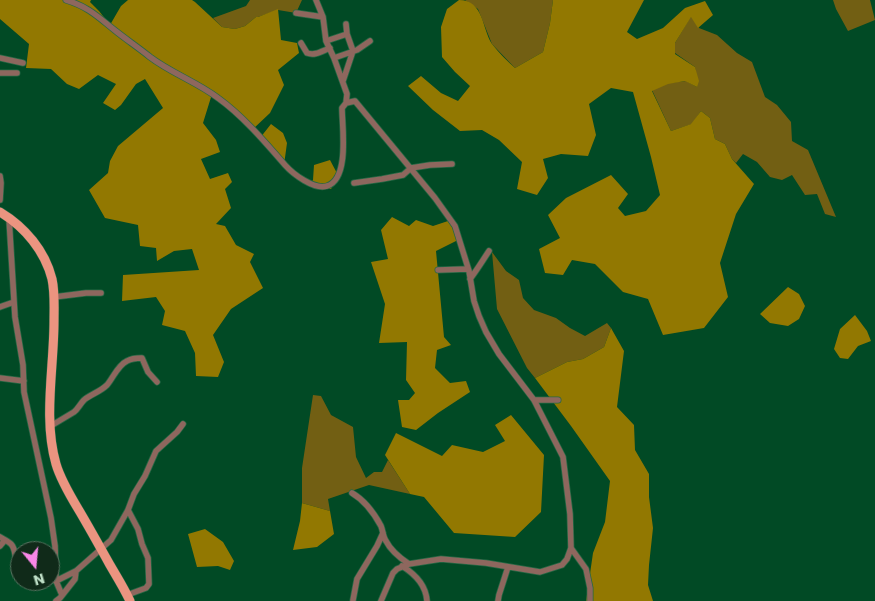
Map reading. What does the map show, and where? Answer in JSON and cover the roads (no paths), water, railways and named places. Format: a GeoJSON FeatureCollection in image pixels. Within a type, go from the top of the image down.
{"type":"FeatureCollection","features":[{"type":"Feature","properties":{"kind":"highway"},"geometry":{"type":"LineString","coordinates":[[0,212],[9,217],[25,232],[39,249],[50,273],[54,289],[54,335],[49,426],[56,466],[129,598]]}},
{"type":"Feature","properties":{"kind":"street"},"geometry":{"type":"LineString","coordinates":[[66,0],[92,11],[156,62],[219,98],[245,121],[288,168],[313,184],[327,186],[332,184],[336,178],[341,168],[343,145],[342,108],[346,104],[355,101],[411,168],[455,226],[468,269],[474,301],[486,332],[499,354],[534,400],[563,457],[570,514],[571,548],[565,563],[540,572],[486,563],[441,559],[409,564],[402,566],[393,573],[380,601]]}},
{"type":"Feature","properties":{"kind":"street"},"geometry":{"type":"LineString","coordinates":[[316,0],[323,17],[326,40],[348,94],[346,104]]}},
{"type":"Feature","properties":{"kind":"street"},"geometry":{"type":"LineString","coordinates":[[296,13],[323,17]]}},
{"type":"Feature","properties":{"kind":"street"},"geometry":{"type":"LineString","coordinates":[[344,81],[354,51],[347,34],[346,24]]}},
{"type":"Feature","properties":{"kind":"street"},"geometry":{"type":"LineString","coordinates":[[326,40],[347,34]]}},
{"type":"Feature","properties":{"kind":"street"},"geometry":{"type":"LineString","coordinates":[[334,58],[361,48],[370,41]]}},
{"type":"Feature","properties":{"kind":"street"},"geometry":{"type":"LineString","coordinates":[[301,43],[307,54],[315,54],[330,48]]}},
{"type":"Feature","properties":{"kind":"street"},"geometry":{"type":"LineString","coordinates":[[0,58],[23,63]]}},
{"type":"Feature","properties":{"kind":"street"},"geometry":{"type":"LineString","coordinates":[[0,73],[18,73]]}},
{"type":"Feature","properties":{"kind":"street"},"geometry":{"type":"LineString","coordinates":[[354,183],[403,175],[411,168],[452,164]]}},
{"type":"Feature","properties":{"kind":"street"},"geometry":{"type":"LineString","coordinates":[[0,176],[0,200]]}},
{"type":"Feature","properties":{"kind":"street"},"geometry":{"type":"LineString","coordinates":[[9,217],[15,317],[23,364],[24,392],[54,541]]}},
{"type":"Feature","properties":{"kind":"street"},"geometry":{"type":"LineString","coordinates":[[470,279],[478,270],[480,263],[489,251]]}},
{"type":"Feature","properties":{"kind":"street"},"geometry":{"type":"LineString","coordinates":[[438,270],[468,269]]}},
{"type":"Feature","properties":{"kind":"street"},"geometry":{"type":"LineString","coordinates":[[54,297],[100,293]]}},
{"type":"Feature","properties":{"kind":"street"},"geometry":{"type":"LineString","coordinates":[[0,307],[14,302]]}},
{"type":"Feature","properties":{"kind":"street"},"geometry":{"type":"LineString","coordinates":[[49,426],[77,410],[83,401],[105,387],[128,360],[142,358],[148,372],[158,382]]}},
{"type":"Feature","properties":{"kind":"street"},"geometry":{"type":"LineString","coordinates":[[0,378],[24,381]]}},
{"type":"Feature","properties":{"kind":"street"},"geometry":{"type":"LineString","coordinates":[[534,400],[558,400]]}},
{"type":"Feature","properties":{"kind":"street"},"geometry":{"type":"LineString","coordinates":[[60,577],[76,571],[111,540],[128,510],[156,451],[183,424]]}},
{"type":"Feature","properties":{"kind":"street"},"geometry":{"type":"LineString","coordinates":[[352,493],[361,498],[381,527],[387,543],[397,555],[409,564]]}},
{"type":"Feature","properties":{"kind":"street"},"geometry":{"type":"LineString","coordinates":[[128,510],[138,529],[148,558],[149,584],[146,588],[129,598]]}},
{"type":"Feature","properties":{"kind":"street"},"geometry":{"type":"LineString","coordinates":[[353,600],[357,579],[383,533]]}},
{"type":"Feature","properties":{"kind":"street"},"geometry":{"type":"LineString","coordinates":[[0,546],[3,538]]}},
{"type":"Feature","properties":{"kind":"street"},"geometry":{"type":"LineString","coordinates":[[571,548],[586,569],[590,588],[590,601]]}},
{"type":"Feature","properties":{"kind":"street"},"geometry":{"type":"LineString","coordinates":[[402,566],[419,580],[426,592],[427,601]]}},
{"type":"Feature","properties":{"kind":"street"},"geometry":{"type":"LineString","coordinates":[[498,601],[508,567]]}},
{"type":"Feature","properties":{"kind":"street"},"geometry":{"type":"LineString","coordinates":[[56,601],[75,579],[76,571]]}},
{"type":"Feature","properties":{"kind":"street"},"geometry":{"type":"LineString","coordinates":[[60,591],[62,595]]}}]}
